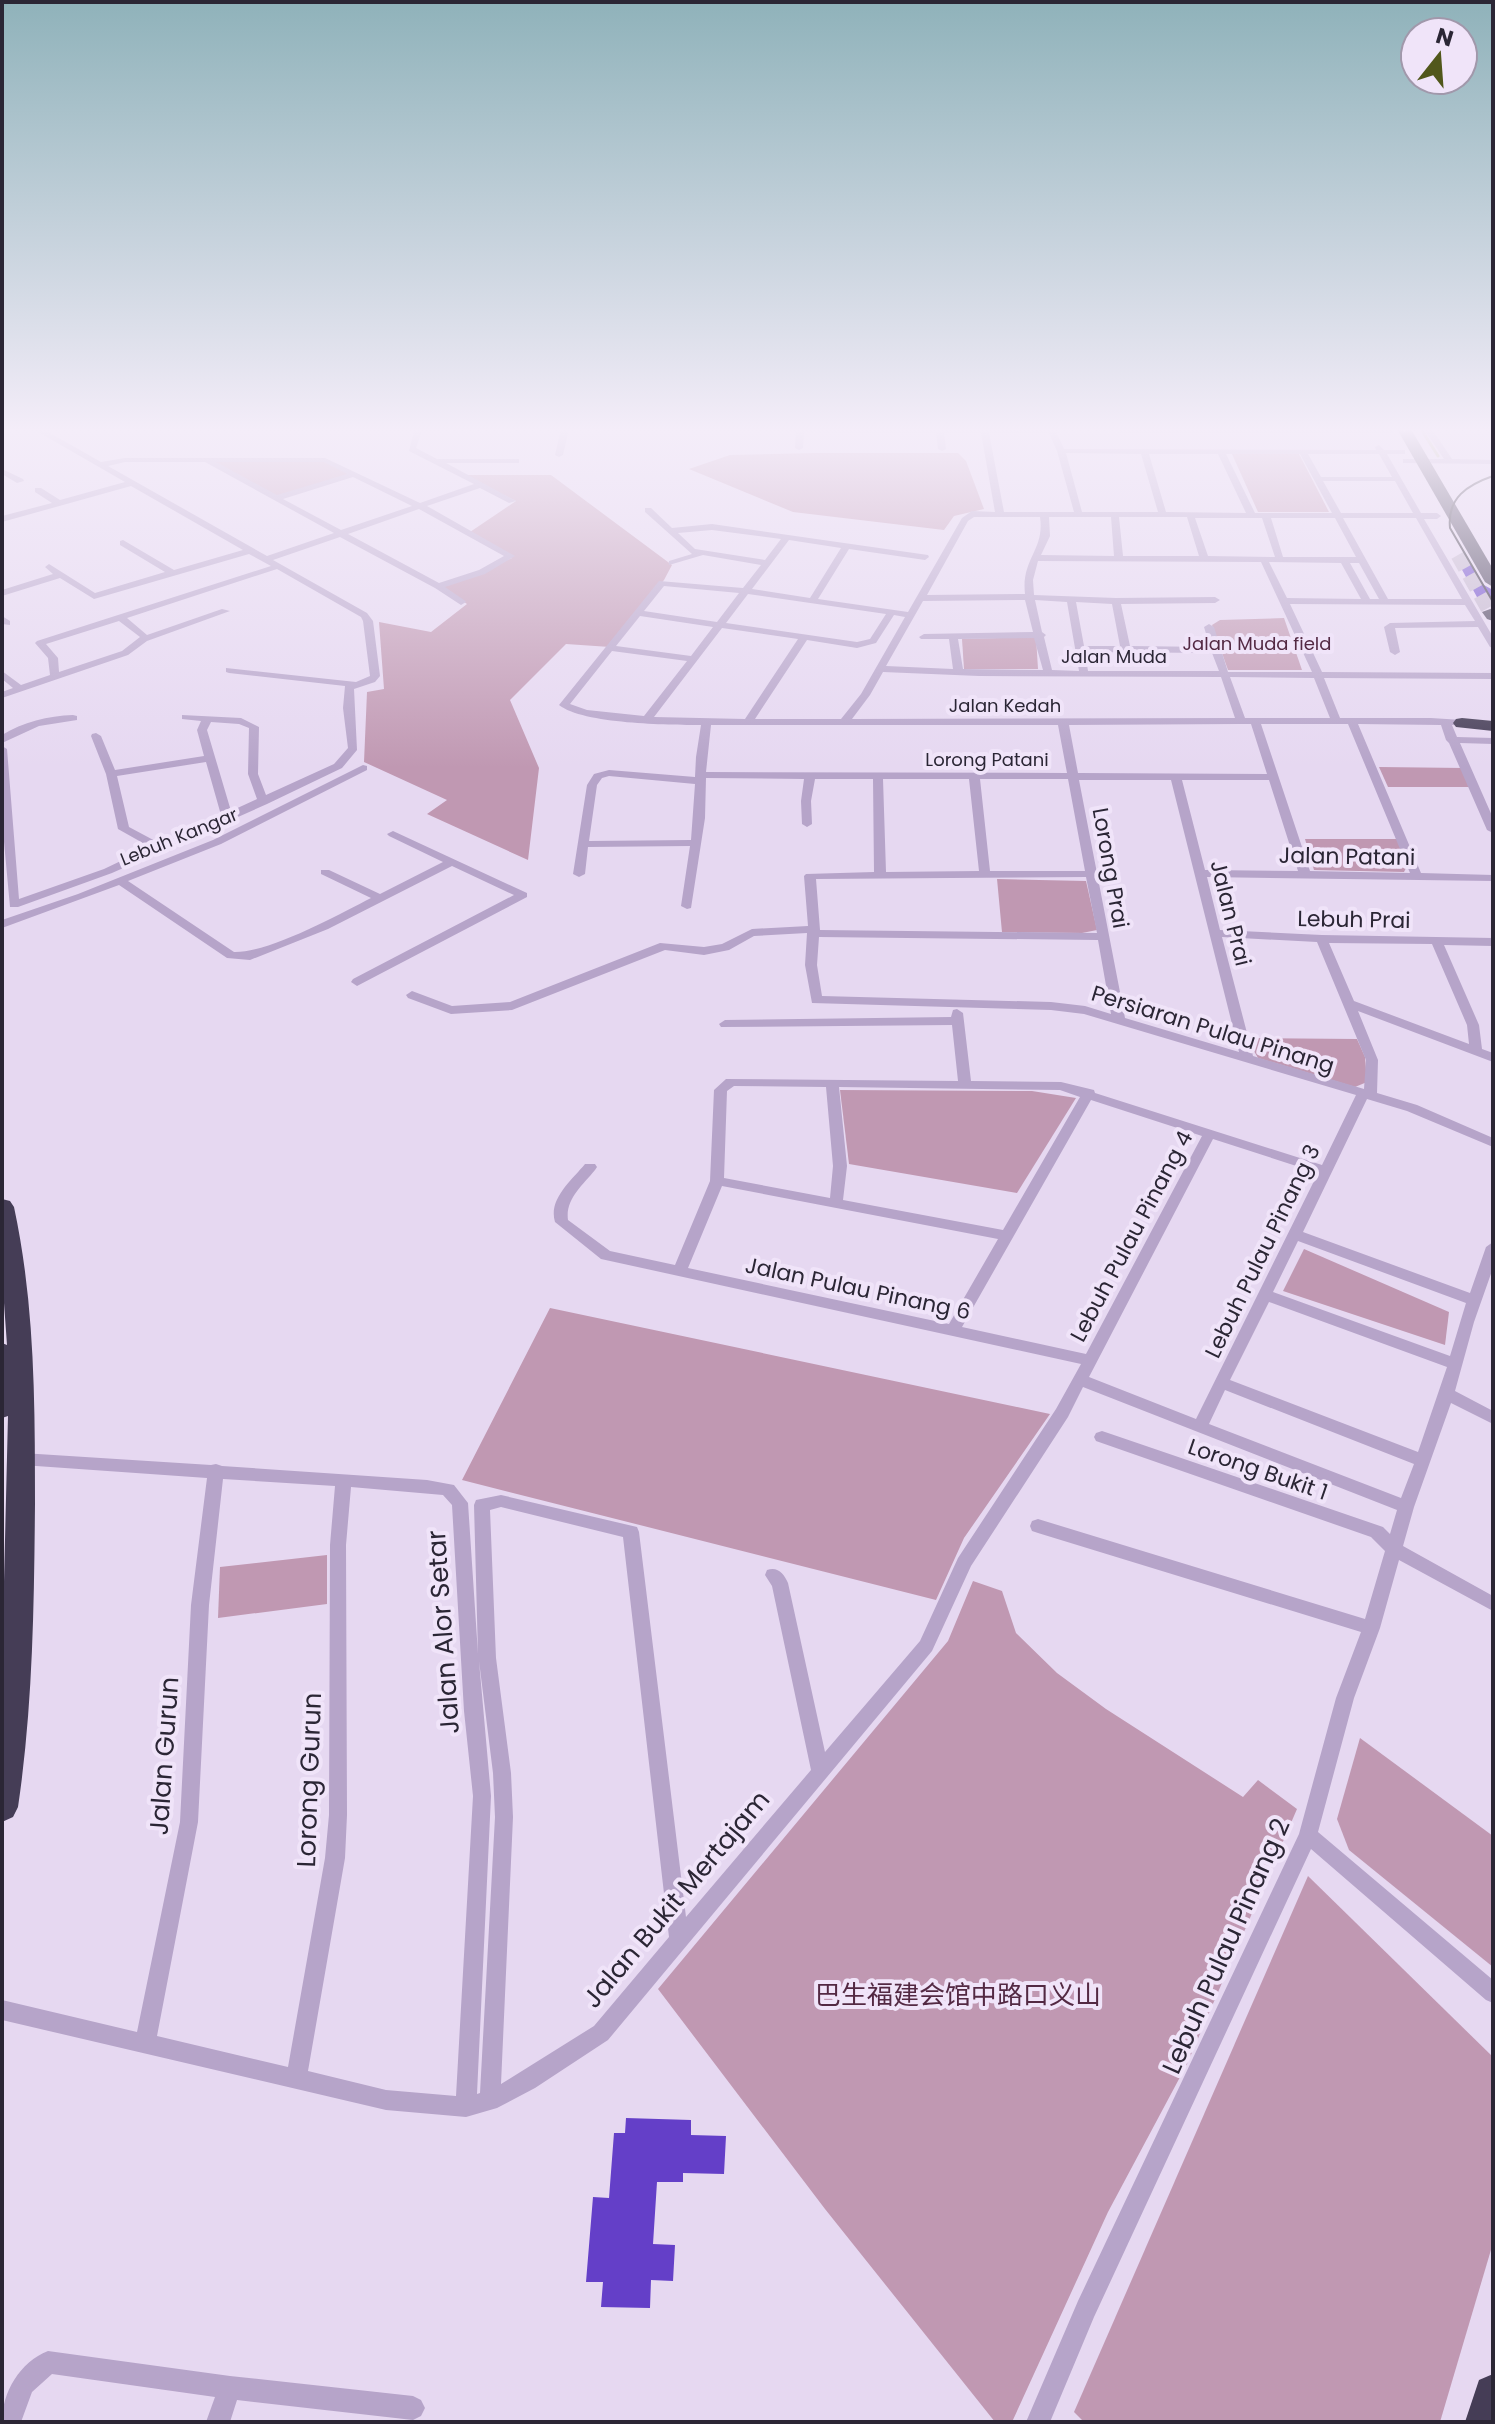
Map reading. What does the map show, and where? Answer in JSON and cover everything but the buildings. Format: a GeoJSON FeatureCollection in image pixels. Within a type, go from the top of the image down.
{"type":"FeatureCollection","features":[{"type":"Feature","properties":{"kind":"highway"},"geometry":{"type":"LineString","coordinates":[[1448,542],[1458,555]]}},
{"type":"Feature","properties":{"kind":"highway"},"geometry":{"type":"LineString","coordinates":[[1466,542],[1493,582]]}},
{"type":"Feature","properties":{"kind":"highway"},"geometry":{"type":"LineString","coordinates":[[1453,723],[1493,724]]}},
{"type":"Feature","properties":{"kind":"highway"},"geometry":{"type":"LineString","coordinates":[[2,1207],[21,1318],[22,1459],[20,1628],[2,1807]]}},
{"type":"Feature","properties":{"kind":"highway"},"geometry":{"type":"LineString","coordinates":[[2,1353],[2,1408]]}},
{"type":"Feature","properties":{"kind":"highway"},"geometry":{"type":"LineString","coordinates":[[1485,2422],[1493,2394]]}},
{"type":"Feature","properties":{"kind":"street"},"geometry":{"type":"LineString","coordinates":[[229,670],[353,684],[372,680],[375,676],[367,618],[238,542]]}},
{"type":"Feature","properties":{"kind":"street"},"geometry":{"type":"LineString","coordinates":[[267,559],[315,542]]}},
{"type":"Feature","properties":{"kind":"street"},"geometry":{"type":"LineString","coordinates":[[358,542],[461,602]]}},
{"type":"Feature","properties":{"kind":"street"},"geometry":{"type":"LineString","coordinates":[[438,586],[511,558],[486,542]]}},
{"type":"Feature","properties":{"kind":"street"},"geometry":{"type":"LineString","coordinates":[[682,542],[692,551],[767,563]]}},
{"type":"Feature","properties":{"kind":"street"},"geometry":{"type":"LineString","coordinates":[[647,719],[783,542]]}},
{"type":"Feature","properties":{"kind":"street"},"geometry":{"type":"LineString","coordinates":[[821,542],[922,557]]}},
{"type":"Feature","properties":{"kind":"street"},"geometry":{"type":"LineString","coordinates":[[844,722],[865,695],[953,542]]}},
{"type":"Feature","properties":{"kind":"street"},"geometry":{"type":"LineString","coordinates":[[1046,542],[1035,558],[1028,582],[1048,673]]}},
{"type":"Feature","properties":{"kind":"street"},"geometry":{"type":"LineString","coordinates":[[1117,542],[1119,560]]}},
{"type":"Feature","properties":{"kind":"street"},"geometry":{"type":"LineString","coordinates":[[1199,542],[1205,560]]}},
{"type":"Feature","properties":{"kind":"street"},"geometry":{"type":"LineString","coordinates":[[1274,542],[1280,560]]}},
{"type":"Feature","properties":{"kind":"street"},"geometry":{"type":"LineString","coordinates":[[1352,542],[1385,602]]}},
{"type":"Feature","properties":{"kind":"street"},"geometry":{"type":"LineString","coordinates":[[1441,542],[1468,602],[1488,617],[1493,645]]}},
{"type":"Feature","properties":{"kind":"street"},"geometry":{"type":"LineString","coordinates":[[123,543],[174,574]]}},
{"type":"Feature","properties":{"kind":"street"},"geometry":{"type":"LineString","coordinates":[[812,601],[847,546]]}},
{"type":"Feature","properties":{"kind":"street"},"geometry":{"type":"LineString","coordinates":[[49,567],[94,596],[252,550]]}},
{"type":"Feature","properties":{"kind":"street"},"geometry":{"type":"LineString","coordinates":[[672,563],[702,553]]}},
{"type":"Feature","properties":{"kind":"street"},"geometry":{"type":"LineString","coordinates":[[1035,558],[1362,560]]}},
{"type":"Feature","properties":{"kind":"street"},"geometry":{"type":"LineString","coordinates":[[1264,560],[1337,722]]}},
{"type":"Feature","properties":{"kind":"street"},"geometry":{"type":"LineString","coordinates":[[1344,560],[1367,602]]}},
{"type":"Feature","properties":{"kind":"street"},"geometry":{"type":"LineString","coordinates":[[55,677],[53,658],[39,644],[279,566]]}},
{"type":"Feature","properties":{"kind":"street"},"geometry":{"type":"LineString","coordinates":[[2,593],[59,575]]}},
{"type":"Feature","properties":{"kind":"street"},"geometry":{"type":"LineString","coordinates":[[609,648],[665,582],[910,615]]}},
{"type":"Feature","properties":{"kind":"street"},"geometry":{"type":"LineString","coordinates":[[2,695],[125,653],[144,639],[221,609],[196,593]]}},
{"type":"Feature","properties":{"kind":"street"},"geometry":{"type":"LineString","coordinates":[[921,598],[1215,600]]}},
{"type":"Feature","properties":{"kind":"street"},"geometry":{"type":"LineString","coordinates":[[1071,600],[1084,673]]}},
{"type":"Feature","properties":{"kind":"street"},"geometry":{"type":"LineString","coordinates":[[1116,601],[1126,651]]}},
{"type":"Feature","properties":{"kind":"street"},"geometry":{"type":"LineString","coordinates":[[1282,601],[1468,602]]}},
{"type":"Feature","properties":{"kind":"street"},"geometry":{"type":"LineString","coordinates":[[639,613],[866,644],[873,641],[891,613]]}},
{"type":"Feature","properties":{"kind":"street"},"geometry":{"type":"LineString","coordinates":[[120,617],[142,635]]}},
{"type":"Feature","properties":{"kind":"street"},"geometry":{"type":"LineString","coordinates":[[1395,652],[1389,627],[1393,625],[1488,617]]}},
{"type":"Feature","properties":{"kind":"street"},"geometry":{"type":"LineString","coordinates":[[1209,627],[1241,722]]}},
{"type":"Feature","properties":{"kind":"street"},"geometry":{"type":"LineString","coordinates":[[924,637],[1041,635]]}},
{"type":"Feature","properties":{"kind":"street"},"geometry":{"type":"LineString","coordinates":[[748,722],[804,637]]}},
{"type":"Feature","properties":{"kind":"street"},"geometry":{"type":"LineString","coordinates":[[953,637],[958,672]]}},
{"type":"Feature","properties":{"kind":"street"},"geometry":{"type":"LineString","coordinates":[[609,648],[693,659]]}},
{"type":"Feature","properties":{"kind":"street","name":"Jalan Kedah"},"geometry":{"type":"LineString","coordinates":[[609,648],[564,705],[566,709],[647,719],[748,722],[1453,723]]}},
{"type":"Feature","properties":{"kind":"street"},"geometry":{"type":"LineString","coordinates":[[1079,649],[1216,650]]}},
{"type":"Feature","properties":{"kind":"street","name":"Jalan Muda"},"geometry":{"type":"LineString","coordinates":[[879,669],[1493,676]]}},
{"type":"Feature","properties":{"kind":"street"},"geometry":{"type":"LineString","coordinates":[[2,674],[20,689]]}},
{"type":"Feature","properties":{"kind":"street"},"geometry":{"type":"LineString","coordinates":[[14,905],[75,884],[338,766],[353,748],[348,708],[349,687],[353,684]]}},
{"type":"Feature","properties":{"kind":"street"},"geometry":{"type":"LineString","coordinates":[[186,717],[241,721],[254,727],[253,774],[263,802]]}},
{"type":"Feature","properties":{"kind":"street"},"geometry":{"type":"LineString","coordinates":[[2,740],[17,731],[58,718],[73,718]]}},
{"type":"Feature","properties":{"kind":"street"},"geometry":{"type":"LineString","coordinates":[[207,719],[202,730],[227,816]]}},
{"type":"Feature","properties":{"kind":"street"},"geometry":{"type":"LineString","coordinates":[[687,906],[697,843],[707,721]]}},
{"type":"Feature","properties":{"kind":"street","name":"Lorong Prai"},"geometry":{"type":"LineString","coordinates":[[1063,722],[1119,1021]]}},
{"type":"Feature","properties":{"kind":"street"},"geometry":{"type":"LineString","coordinates":[[1255,722],[1305,875]]}},
{"type":"Feature","properties":{"kind":"street"},"geometry":{"type":"LineString","coordinates":[[1352,722],[1367,768],[1381,792],[1417,877]]}},
{"type":"Feature","properties":{"kind":"street"},"geometry":{"type":"LineString","coordinates":[[1453,723],[1451,740],[1493,830]]}},
{"type":"Feature","properties":{"kind":"street"},"geometry":{"type":"LineString","coordinates":[[96,736],[111,774],[124,829],[158,847]]}},
{"type":"Feature","properties":{"kind":"street"},"geometry":{"type":"LineString","coordinates":[[1451,740],[1493,741]]}},
{"type":"Feature","properties":{"kind":"street"},"geometry":{"type":"LineString","coordinates":[[2,749],[14,905]]}},
{"type":"Feature","properties":{"kind":"street"},"geometry":{"type":"LineString","coordinates":[[111,774],[210,758]]}},
{"type":"Feature","properties":{"kind":"street","name":"Lebuh Kangar"},"geometry":{"type":"LineString","coordinates":[[2,924],[120,881],[261,822],[363,768]]}},
{"type":"Feature","properties":{"kind":"street","name":"Lorong Patani"},"geometry":{"type":"LineString","coordinates":[[584,844],[592,785],[600,774],[701,778],[1273,777]]}},
{"type":"Feature","properties":{"kind":"street"},"geometry":{"type":"LineString","coordinates":[[807,824],[806,801],[810,776]]}},
{"type":"Feature","properties":{"kind":"street"},"geometry":{"type":"LineString","coordinates":[[878,776],[880,875]]}},
{"type":"Feature","properties":{"kind":"street"},"geometry":{"type":"LineString","coordinates":[[974,776],[985,875]]}},
{"type":"Feature","properties":{"kind":"street","name":"Jalan Prai"},"geometry":{"type":"LineString","coordinates":[[1176,777],[1247,1059]]}},
{"type":"Feature","properties":{"kind":"street"},"geometry":{"type":"LineString","coordinates":[[357,982],[523,895],[393,834]]}},
{"type":"Feature","properties":{"kind":"street"},"geometry":{"type":"LineString","coordinates":[[579,874],[584,844],[697,843]]}},
{"type":"Feature","properties":{"kind":"street"},"geometry":{"type":"LineString","coordinates":[[120,881],[231,955],[239,957],[293,940],[451,862]]}},
{"type":"Feature","properties":{"kind":"street"},"geometry":{"type":"LineString","coordinates":[[325,872],[381,899]]}},
{"type":"Feature","properties":{"kind":"street","name":"Jalan Patani"},"geometry":{"type":"LineString","coordinates":[[1200,873],[1493,878]]}},
{"type":"Feature","properties":{"kind":"street"},"geometry":{"type":"LineString","coordinates":[[814,931],[810,876],[1092,874]]}},
{"type":"Feature","properties":{"kind":"street"},"geometry":{"type":"LineString","coordinates":[[14,905],[28,914]]}},
{"type":"Feature","properties":{"kind":"street"},"geometry":{"type":"LineString","coordinates":[[412,995],[451,1010],[512,1006],[664,946],[704,951],[725,947],[752,933],[814,931],[1103,937]]}},
{"type":"Feature","properties":{"kind":"street","name":"Persiaran Pulau Pinang"},"geometry":{"type":"LineString","coordinates":[[814,931],[811,965],[816,1000],[1051,1006],[1085,1010],[1428,1113],[1454,1128],[1493,1143]]}},
{"type":"Feature","properties":{"kind":"street","name":"Lebuh Prai"},"geometry":{"type":"LineString","coordinates":[[1215,933],[1322,939],[1493,942]]}},
{"type":"Feature","properties":{"kind":"street"},"geometry":{"type":"LineString","coordinates":[[1322,939],[1372,1060],[1367,1096]]}},
{"type":"Feature","properties":{"kind":"street"},"geometry":{"type":"LineString","coordinates":[[1436,940],[1473,1025],[1476,1051]]}},
{"type":"Feature","properties":{"kind":"street"},"geometry":{"type":"LineString","coordinates":[[958,1004],[957,1021],[965,1084]]}},
{"type":"Feature","properties":{"kind":"street"},"geometry":{"type":"LineString","coordinates":[[1350,1004],[1493,1058]]}},
{"type":"Feature","properties":{"kind":"street"},"geometry":{"type":"LineString","coordinates":[[725,1024],[957,1021]]}},
{"type":"Feature","properties":{"kind":"street"},"geometry":{"type":"LineString","coordinates":[[679,1272],[717,1181],[721,1090],[731,1082],[1061,1086],[1326,1171]]}},
{"type":"Feature","properties":{"kind":"street"},"geometry":{"type":"LineString","coordinates":[[832,1083],[840,1166],[836,1204]]}},
{"type":"Feature","properties":{"kind":"street"},"geometry":{"type":"LineString","coordinates":[[952,1331],[1089,1093]]}},
{"type":"Feature","properties":{"kind":"street","name":"Lebuh Pulau Pinang 3"},"geometry":{"type":"LineString","coordinates":[[1200,1426],[1326,1171],[1367,1096]]}},
{"type":"Feature","properties":{"kind":"street","name":"Lebuh Pulau Pinang 4"},"geometry":{"type":"LineString","coordinates":[[1090,1360],[1150,1253],[1210,1133]]}},
{"type":"Feature","properties":{"kind":"street","name":"Jalan Pulau Pinang 6"},"geometry":{"type":"LineString","coordinates":[[590,1167],[560,1205],[559,1215],[562,1222],[616,1259],[1090,1360]]}},
{"type":"Feature","properties":{"kind":"street"},"geometry":{"type":"LineString","coordinates":[[717,1181],[1007,1236]]}},
{"type":"Feature","properties":{"kind":"street"},"geometry":{"type":"LineString","coordinates":[[1295,1234],[1474,1300]]}},
{"type":"Feature","properties":{"kind":"street","name":"Lebuh Pulau Pinang 2"},"geometry":{"type":"LineString","coordinates":[[1038,2422],[1086,2309],[1308,1835],[1345,1698],[1371,1628],[1406,1507],[1447,1394],[1493,1247]]}},
{"type":"Feature","properties":{"kind":"street"},"geometry":{"type":"LineString","coordinates":[[1266,1295],[1455,1364]]}},
{"type":"Feature","properties":{"kind":"street","name":"Jalan Bukit Mertajam"},"geometry":{"type":"LineString","coordinates":[[2,2010],[386,2100],[466,2107],[490,2101],[540,2074],[601,2033],[926,1646],[964,1563],[1062,1413],[1090,1360]]}},
{"type":"Feature","properties":{"kind":"street"},"geometry":{"type":"LineString","coordinates":[[1080,1380],[1406,1507]]}},
{"type":"Feature","properties":{"kind":"street"},"geometry":{"type":"LineString","coordinates":[[1223,1383],[1423,1461]]}},
{"type":"Feature","properties":{"kind":"street"},"geometry":{"type":"LineString","coordinates":[[1447,1394],[1493,1418]]}},
{"type":"Feature","properties":{"kind":"street","name":"Lorong Bukit 1"},"geometry":{"type":"LineString","coordinates":[[1102,1437],[1377,1532],[1395,1550],[1493,1604]]}},
{"type":"Feature","properties":{"kind":"street","name":"Jalan Alor Setar"},"geometry":{"type":"LineString","coordinates":[[22,1459],[216,1470],[448,1489],[460,1503],[473,1711],[482,1796],[466,2107]]}},
{"type":"Feature","properties":{"kind":"street","name":"Jalan Gurun"},"geometry":{"type":"LineString","coordinates":[[145,2044],[189,1822],[200,1605],[216,1470]]}},
{"type":"Feature","properties":{"kind":"street","name":"Lorong Gurun"},"geometry":{"type":"LineString","coordinates":[[296,2079],[335,1858],[338,1815],[338,1545],[344,1480]]}},
{"type":"Feature","properties":{"kind":"street"},"geometry":{"type":"LineString","coordinates":[[490,2101],[504,1817],[487,1658],[482,1505],[488,1501],[514,1503],[631,1532],[679,1939]]}},
{"type":"Feature","properties":{"kind":"street"},"geometry":{"type":"LineString","coordinates":[[1038,1526],[1371,1628]]}},
{"type":"Feature","properties":{"kind":"street"},"geometry":{"type":"LineString","coordinates":[[773,1575],[780,1583],[820,1770]]}},
{"type":"Feature","properties":{"kind":"street"},"geometry":{"type":"LineString","coordinates":[[1308,1835],[1493,1993]]}},
{"type":"Feature","properties":{"kind":"street"},"geometry":{"type":"LineString","coordinates":[[9,2422],[23,2384],[48,2362],[230,2388],[413,2408]]}},
{"type":"Feature","properties":{"kind":"street"},"geometry":{"type":"LineString","coordinates":[[218,2422],[230,2388]]}},
{"type":"Feature","properties":{"kind":"green space"},"geometry":{"type":"Polygon","coordinates":[[[486,542],[641,542],[672,565],[664,580],[610,647],[566,644],[510,700],[539,768],[528,860],[427,814],[447,800],[364,762],[367,692],[384,689],[379,622],[431,632],[467,604],[443,587],[512,558],[486,542]]]}},
{"type":"Feature","properties":{"kind":"green space","name":"Jalan Muda field"},"geometry":{"type":"Polygon","coordinates":[[[1284,618],[1302,670],[1228,670],[1212,625],[1220,620],[1284,618]]]}},
{"type":"Feature","properties":{"kind":"green space"},"geometry":{"type":"Polygon","coordinates":[[[1036,637],[1038,669],[964,669],[962,639],[1036,637]]]}},
{"type":"Feature","properties":{"kind":"green space"},"geometry":{"type":"Polygon","coordinates":[[[1379,767],[1464,768],[1474,787],[1388,787],[1379,767]]]}},
{"type":"Feature","properties":{"kind":"green space"},"geometry":{"type":"Polygon","coordinates":[[[1305,839],[1397,839],[1407,866],[1404,872],[1314,870],[1305,839]]]}},
{"type":"Feature","properties":{"kind":"green space"},"geometry":{"type":"Polygon","coordinates":[[[997,879],[1086,881],[1097,930],[1082,933],[1002,932],[997,879]]]}},
{"type":"Feature","properties":{"kind":"green space"},"geometry":{"type":"Polygon","coordinates":[[[1251,1038],[1357,1039],[1365,1057],[1367,1082],[1355,1087],[1258,1058],[1250,1044],[1251,1038]]]}},
{"type":"Feature","properties":{"kind":"green space"},"geometry":{"type":"Polygon","coordinates":[[[840,1090],[1032,1091],[1076,1098],[1017,1193],[849,1164],[840,1090]]]}},
{"type":"Feature","properties":{"kind":"green space"},"geometry":{"type":"Polygon","coordinates":[[[1304,1249],[1449,1312],[1445,1345],[1283,1291],[1304,1249]]]}},
{"type":"Feature","properties":{"kind":"green space"},"geometry":{"type":"Polygon","coordinates":[[[550,1308],[1050,1414],[964,1538],[936,1600],[462,1480],[550,1308]]]}},
{"type":"Feature","properties":{"kind":"green space"},"geometry":{"type":"Polygon","coordinates":[[[327,1555],[327,1604],[218,1618],[220,1567],[327,1555]]]}},
{"type":"Feature","properties":{"kind":"green space","name":"巴生福建会馆中路口义山"},"geometry":{"type":"Polygon","coordinates":[[[973,1581],[1002,1591],[1016,1633],[1057,1673],[1106,1709],[1243,1797],[1258,1780],[1297,1809],[1187,2064],[1108,2212],[1012,2422],[995,2422],[825,2209],[658,1989],[948,1641],[973,1581]]]}},
{"type":"Feature","properties":{"kind":"green space"},"geometry":{"type":"Polygon","coordinates":[[[1360,1738],[1493,1836],[1493,1967],[1349,1850],[1337,1819],[1360,1738]]]}},
{"type":"Feature","properties":{"kind":"green space"},"geometry":{"type":"Polygon","coordinates":[[[1308,1876],[1493,2057],[1493,2243],[1440,2422],[1084,2422],[1074,2412],[1308,1876]]]}},
{"type":"Feature","properties":{"kind":"tunnel"},"geometry":{"type":"LineString","coordinates":[[1458,555],[1490,612]]}},
{"type":"Feature","properties":{"kind":"tram line"},"geometry":{"type":"LineString","coordinates":[[1458,542],[1493,602]]}}]}
